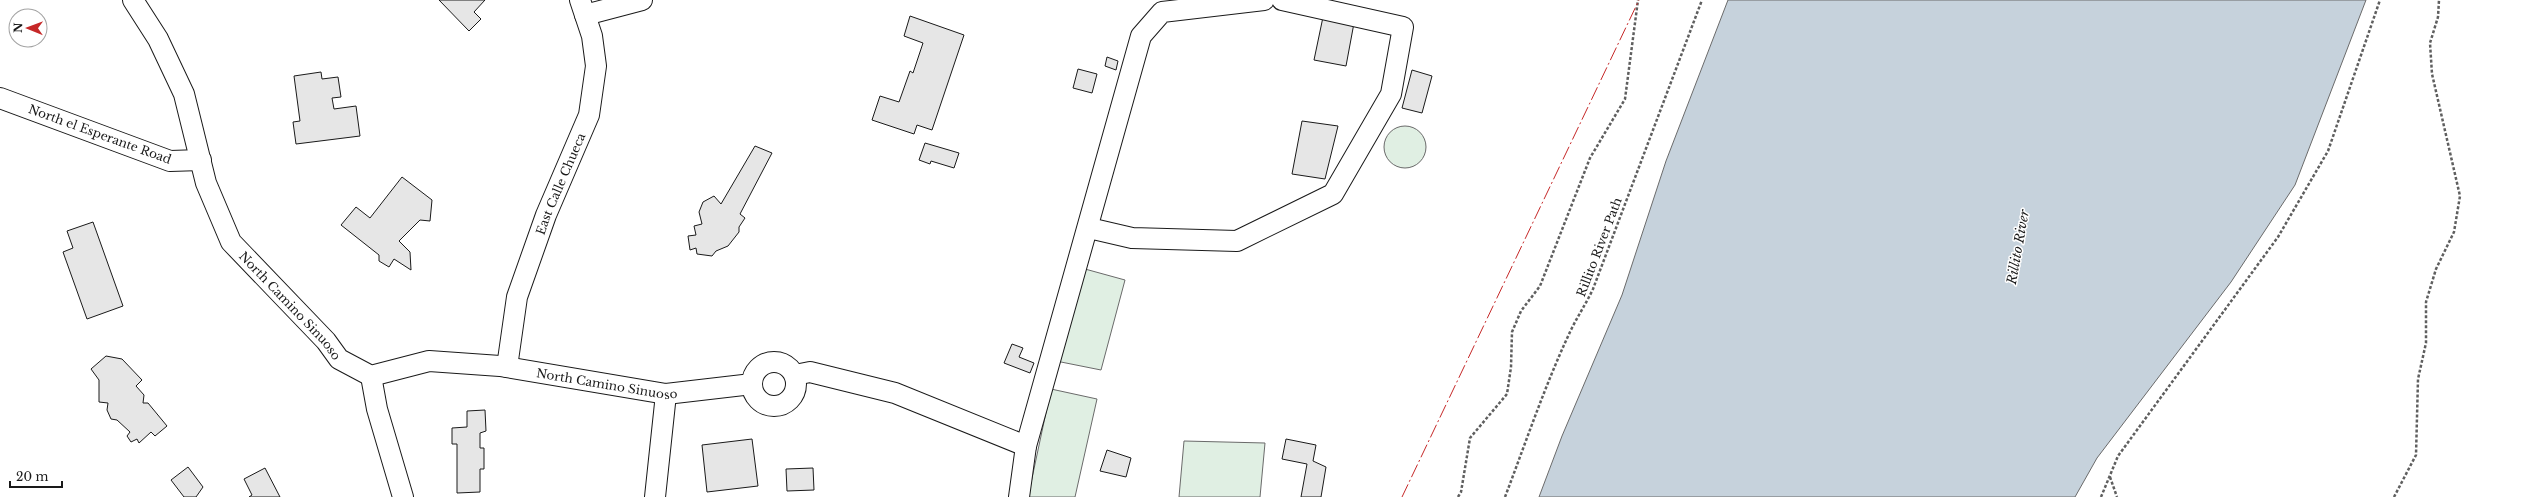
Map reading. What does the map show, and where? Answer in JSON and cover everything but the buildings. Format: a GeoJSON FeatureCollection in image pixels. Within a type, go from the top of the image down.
{"type":"FeatureCollection","features":[{"type":"Feature","properties":{"kind":"street","name":"North Camino Sinuoso"},"geometry":{"type":"LineString","coordinates":[[133,0],[158,39],[184,94],[206,183],[231,242],[326,341],[339,359],[371,376],[429,361],[507,367],[666,394],[752,384]]}},
{"type":"Feature","properties":{"kind":"street"},"geometry":{"type":"LineString","coordinates":[[583,8],[642,0]]}},
{"type":"Feature","properties":{"kind":"street"},"geometry":{"type":"LineString","coordinates":[[1019,497],[1026,446],[1141,36],[1162,12],[1264,0]]}},
{"type":"Feature","properties":{"kind":"street"},"geometry":{"type":"LineString","coordinates":[[1088,228],[1132,238],[1236,241],[1333,194],[1391,94],[1403,27],[1282,0]]}},
{"type":"Feature","properties":{"kind":"street","name":"East Calle Chueca"},"geometry":{"type":"LineString","coordinates":[[507,367],[517,297],[546,215],[590,115],[596,66],[592,36],[583,8]]}},
{"type":"Feature","properties":{"kind":"street","name":"North el Esperante Road"},"geometry":{"type":"LineString","coordinates":[[0,98],[170,161],[201,160]]}},
{"type":"Feature","properties":{"kind":"street"},"geometry":{"type":"LineString","coordinates":[[770,362],[785,364],[795,375],[796,383],[793,396],[788,402],[775,406],[768,406],[756,397],[752,384],[757,369],[770,362]]}},
{"type":"Feature","properties":{"kind":"street"},"geometry":{"type":"LineString","coordinates":[[795,375],[810,372],[895,393],[1026,446]]}},
{"type":"Feature","properties":{"kind":"street"},"geometry":{"type":"LineString","coordinates":[[371,376],[377,409],[404,497]]}},
{"type":"Feature","properties":{"kind":"street"},"geometry":{"type":"LineString","coordinates":[[656,497],[666,394]]}},
{"type":"Feature","properties":{"kind":"path"},"geometry":{"type":"LineString","coordinates":[[1458,497],[1461,492],[1470,438],[1507,394],[1511,367],[1512,332],[1522,311],[1540,286],[1590,158],[1625,99],[1638,0]]}},
{"type":"Feature","properties":{"kind":"path","name":"Rillito River Path"},"geometry":{"type":"LineString","coordinates":[[1505,497],[1555,368],[1571,331],[1585,309],[1593,289],[1702,0]]}},
{"type":"Feature","properties":{"kind":"path"},"geometry":{"type":"LineString","coordinates":[[2101,497],[2123,450],[2278,237],[2328,151],[2380,0]]}},
{"type":"Feature","properties":{"kind":"path"},"geometry":{"type":"LineString","coordinates":[[2394,497],[2416,455],[2418,379],[2426,343],[2426,302],[2436,269],[2454,232],[2460,196],[2432,74],[2430,43],[2438,17],[2439,0]]}},
{"type":"Feature","properties":{"kind":"path"},"geometry":{"type":"LineString","coordinates":[[2110,476],[2117,497]]}},
{"type":"Feature","properties":{"kind":"green space"},"geometry":{"type":"Polygon","coordinates":[[[1401,126],[1409,126],[1417,129],[1423,135],[1426,147],[1423,159],[1417,165],[1409,168],[1401,168],[1393,165],[1387,159],[1384,151],[1384,143],[1387,135],[1393,129],[1401,126]]]}},
{"type":"Feature","properties":{"kind":"green space"},"geometry":{"type":"Polygon","coordinates":[[[1085,269],[1125,280],[1101,370],[1056,361],[1085,269]]]}},
{"type":"Feature","properties":{"kind":"green space"},"geometry":{"type":"Polygon","coordinates":[[[1051,389],[1097,399],[1075,497],[1028,497],[1051,389]]]}},
{"type":"Feature","properties":{"kind":"green space"},"geometry":{"type":"Polygon","coordinates":[[[1184,441],[1265,443],[1260,497],[1179,497],[1184,441]]]}},
{"type":"Feature","properties":{"kind":"water","name":"Rillito River"},"geometry":{"type":"Polygon","coordinates":[[[1728,0],[2366,0],[2295,185],[2231,282],[2097,458],[2075,497],[1539,497],[1562,436],[1622,295],[1666,161],[1728,0]]]}},
{"type":"Feature","properties":{"kind":"power"},"geometry":{"type":"LineString","coordinates":[[1402,497],[1639,0]]}}]}
